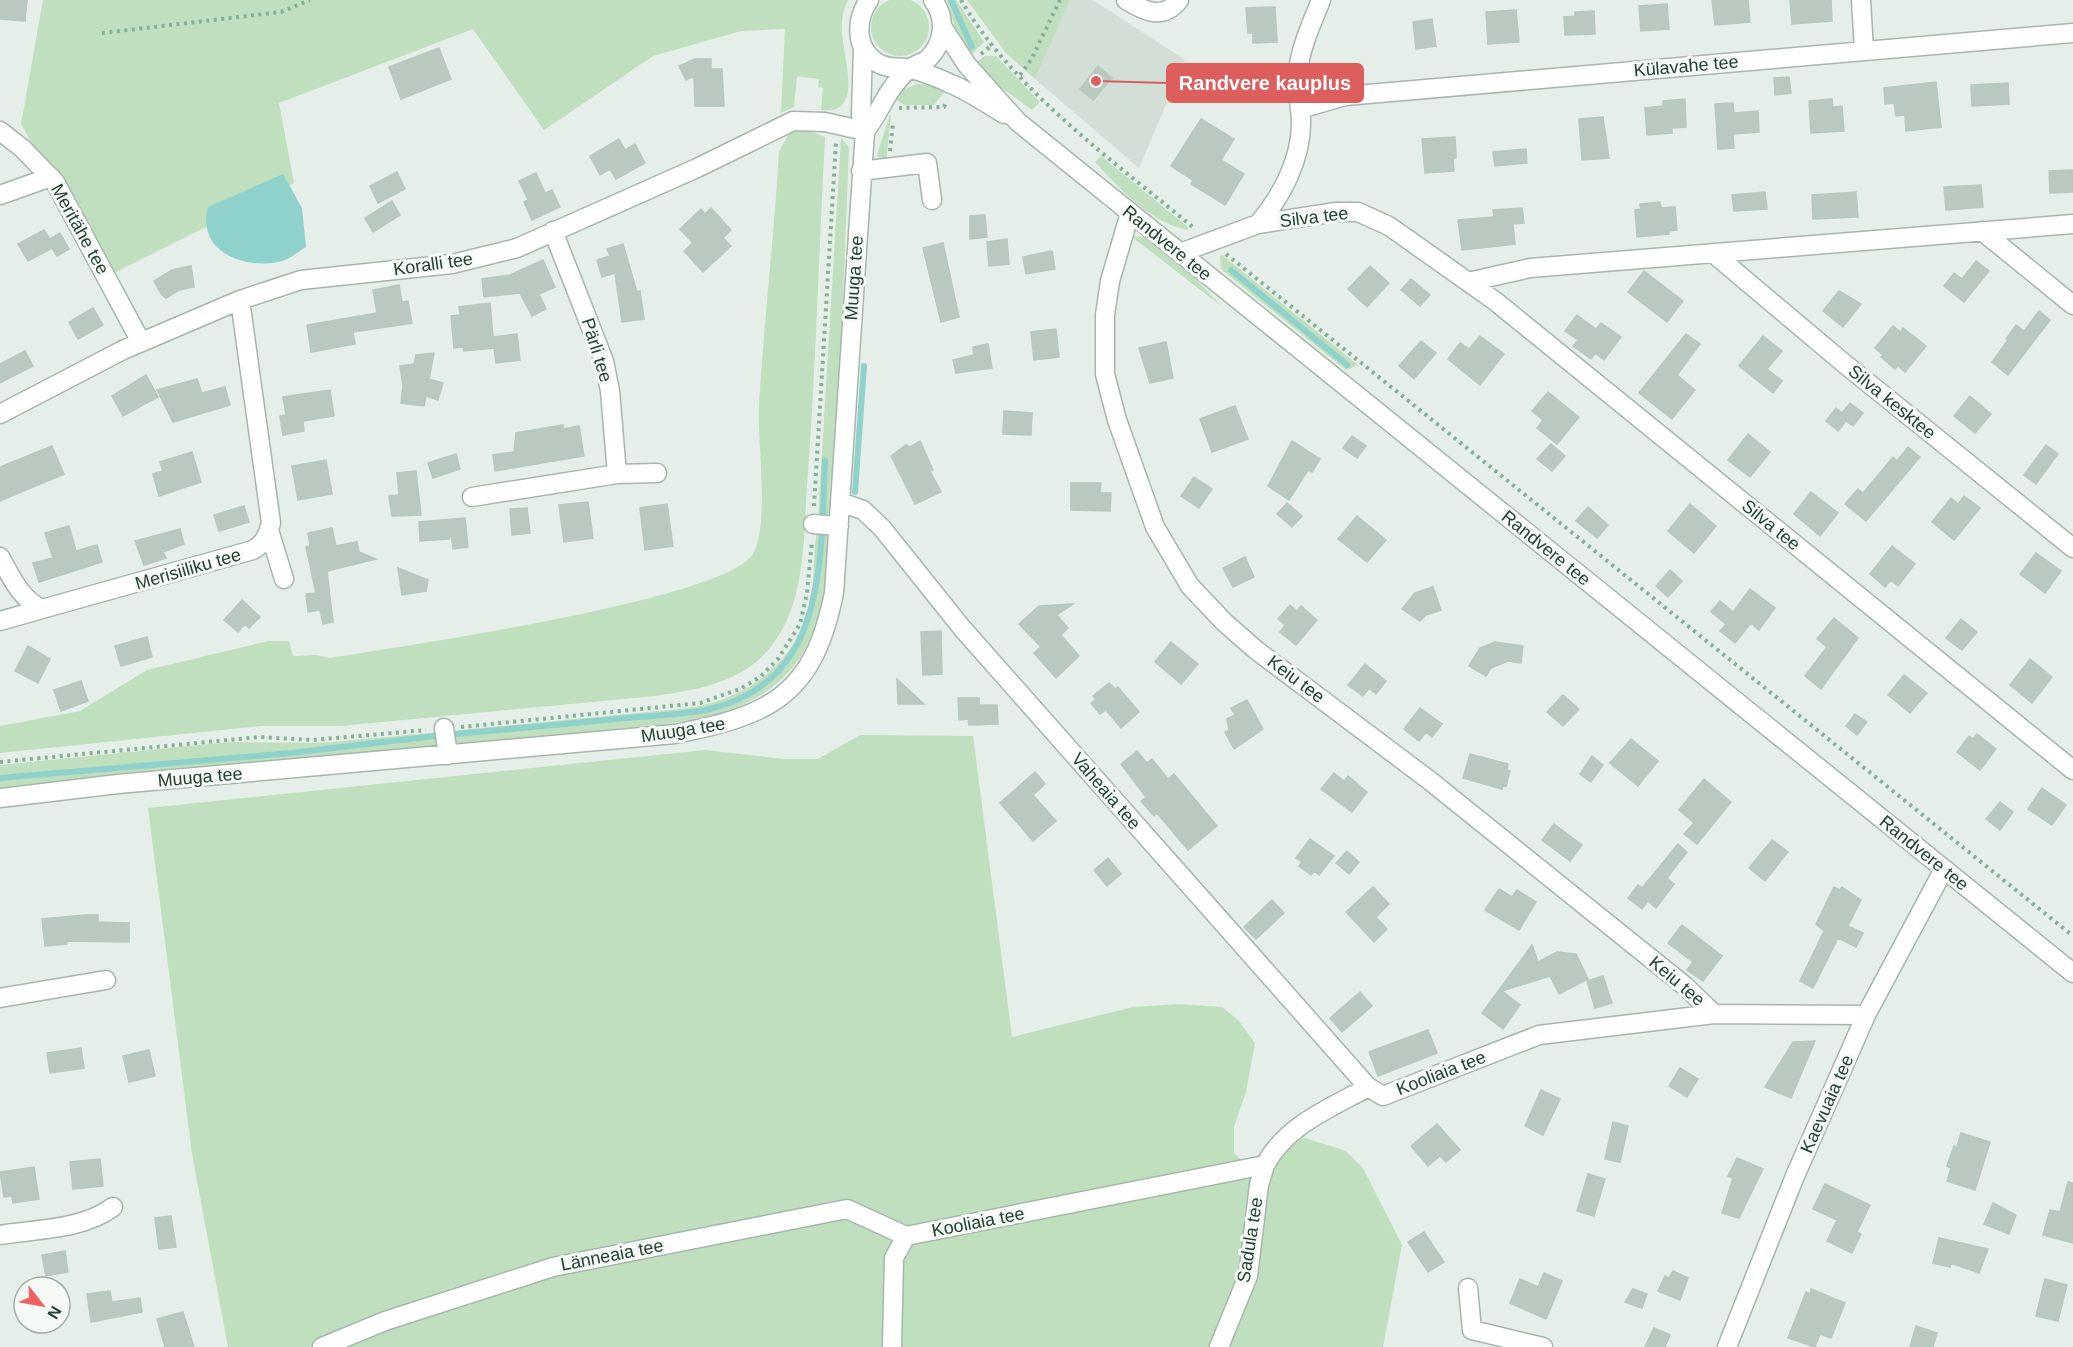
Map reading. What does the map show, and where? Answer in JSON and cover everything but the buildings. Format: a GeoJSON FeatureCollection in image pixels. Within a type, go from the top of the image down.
{"type":"FeatureCollection","features":[{"type":"Feature","properties":{"kind":"street"},"geometry":{"type":"LineString","coordinates":[[863,48],[858,30],[861,12],[869,0]]}},
{"type":"Feature","properties":{"kind":"street","name":"Randvere tee"},"geometry":{"type":"LineString","coordinates":[[933,0],[941,14],[943,28],[967,65],[1018,122]]}},
{"type":"Feature","properties":{"kind":"street"},"geometry":{"type":"LineString","coordinates":[[1126,0],[1144,11],[1156,14],[1167,11],[1179,0]]}},
{"type":"Feature","properties":{"kind":"street"},"geometry":{"type":"LineString","coordinates":[[1258,224],[1272,208],[1290,173],[1301,124],[1297,73],[1300,57],[1321,0]]}},
{"type":"Feature","properties":{"kind":"street"},"geometry":{"type":"LineString","coordinates":[[1861,0],[1864,50]]}},
{"type":"Feature","properties":{"kind":"street"},"geometry":{"type":"LineString","coordinates":[[909,68],[926,60],[938,46],[943,28]]}},
{"type":"Feature","properties":{"kind":"street","name":"Külavahe tee"},"geometry":{"type":"LineString","coordinates":[[1300,109],[1345,96],[2073,33]]}},
{"type":"Feature","properties":{"kind":"street","name":"Randvere tee"},"geometry":{"type":"LineString","coordinates":[[863,48],[875,61],[891,68],[909,68],[953,84],[1018,122],[2073,973]]}},
{"type":"Feature","properties":{"kind":"street","name":"Muuga tee"},"geometry":{"type":"LineString","coordinates":[[0,798],[118,784],[675,734],[753,715],[777,700],[794,685],[820,644],[834,593],[865,132],[861,115],[863,48]]}},
{"type":"Feature","properties":{"kind":"street","name":"Muuga tee"},"geometry":{"type":"LineString","coordinates":[[865,132],[876,118],[894,85],[909,68]]}},
{"type":"Feature","properties":{"kind":"street","name":"Koralli tee"},"geometry":{"type":"LineString","coordinates":[[0,414],[141,342],[240,300],[301,280],[473,259],[517,248],[697,168],[793,121],[809,120],[865,132]]}},
{"type":"Feature","properties":{"kind":"street","name":"Meritähe tee"},"geometry":{"type":"LineString","coordinates":[[0,131],[22,148],[51,177],[141,342]]}},
{"type":"Feature","properties":{"kind":"street"},"geometry":{"type":"LineString","coordinates":[[861,171],[888,170],[927,164],[932,200]]}},
{"type":"Feature","properties":{"kind":"street"},"geometry":{"type":"LineString","coordinates":[[0,195],[51,177]]}},
{"type":"Feature","properties":{"kind":"street","name":"Silva tee"},"geometry":{"type":"LineString","coordinates":[[1180,253],[1258,224],[1336,212],[1358,212],[1389,226],[1468,282],[2073,770]]}},
{"type":"Feature","properties":{"kind":"street","name":"Keiu tee"},"geometry":{"type":"LineString","coordinates":[[1130,213],[1110,281],[1105,315],[1105,374],[1117,420],[1155,527],[1190,586],[1224,622],[1256,650],[1430,780],[1684,986],[1714,1014]]}},
{"type":"Feature","properties":{"kind":"street"},"geometry":{"type":"LineString","coordinates":[[1468,282],[1530,268],[2073,225]]}},
{"type":"Feature","properties":{"kind":"street","name":"Pärli tee"},"geometry":{"type":"LineString","coordinates":[[553,231],[604,361],[610,391],[617,474]]}},
{"type":"Feature","properties":{"kind":"street"},"geometry":{"type":"LineString","coordinates":[[1982,231],[2073,305]]}},
{"type":"Feature","properties":{"kind":"street","name":"Silva kesktee"},"geometry":{"type":"LineString","coordinates":[[1713,253],[1846,365],[2073,548]]}},
{"type":"Feature","properties":{"kind":"street"},"geometry":{"type":"LineString","coordinates":[[240,300],[271,523],[269,530],[284,579]]}},
{"type":"Feature","properties":{"kind":"street"},"geometry":{"type":"LineString","coordinates":[[472,497],[617,474],[657,473]]}},
{"type":"Feature","properties":{"kind":"street","name":"Vaheaia tee"},"geometry":{"type":"LineString","coordinates":[[840,502],[862,510],[882,528],[962,628],[1368,1088]]}},
{"type":"Feature","properties":{"kind":"street"},"geometry":{"type":"LineString","coordinates":[[813,524],[838,526]]}},
{"type":"Feature","properties":{"kind":"street","name":"Merisiiliku tee"},"geometry":{"type":"LineString","coordinates":[[0,621],[253,550],[261,546],[269,530]]}},
{"type":"Feature","properties":{"kind":"street"},"geometry":{"type":"LineString","coordinates":[[0,557],[22,595],[31,604],[42,609]]}},
{"type":"Feature","properties":{"kind":"street"},"geometry":{"type":"LineString","coordinates":[[444,728],[448,755]]}},
{"type":"Feature","properties":{"kind":"street","name":"Kaevuaia tee"},"geometry":{"type":"LineString","coordinates":[[1727,1347],[1795,1176],[1866,1015],[1944,869]]}},
{"type":"Feature","properties":{"kind":"street"},"geometry":{"type":"LineString","coordinates":[[0,998],[105,980]]}},
{"type":"Feature","properties":{"kind":"street","name":"Kooliaia tee"},"geometry":{"type":"LineString","coordinates":[[906,1236],[1265,1165],[1273,1149],[1304,1122],[1368,1088],[1383,1096],[1539,1035],[1714,1014],[1866,1015]]}},
{"type":"Feature","properties":{"kind":"street","name":"Sadula tee"},"geometry":{"type":"LineString","coordinates":[[1219,1347],[1248,1276],[1259,1185],[1265,1165]]}},
{"type":"Feature","properties":{"kind":"street"},"geometry":{"type":"LineString","coordinates":[[0,1235],[97,1219],[113,1207]]}},
{"type":"Feature","properties":{"kind":"street","name":"Länneaia tee"},"geometry":{"type":"LineString","coordinates":[[322,1347],[385,1321],[553,1266],[847,1209],[906,1236]]}},
{"type":"Feature","properties":{"kind":"street"},"geometry":{"type":"LineString","coordinates":[[892,1347],[894,1257],[906,1236]]}},
{"type":"Feature","properties":{"kind":"street"},"geometry":{"type":"LineString","coordinates":[[1468,1288],[1472,1330],[1543,1347]]}},
{"type":"Feature","properties":{"kind":"path"},"geometry":{"type":"LineString","coordinates":[[102,33],[281,12],[310,0]]}},
{"type":"Feature","properties":{"kind":"path"},"geometry":{"type":"LineString","coordinates":[[961,0],[992,45],[1056,112],[1210,242],[2073,936]]}},
{"type":"Feature","properties":{"kind":"path"},"geometry":{"type":"LineString","coordinates":[[1020,75],[1031,60],[1060,0]]}},
{"type":"Feature","properties":{"kind":"path"},"geometry":{"type":"LineString","coordinates":[[888,170],[894,117],[898,108],[944,107]]}},
{"type":"Feature","properties":{"kind":"path"},"geometry":{"type":"LineString","coordinates":[[0,762],[259,737],[313,740],[700,703],[740,688],[760,676],[777,659],[800,624],[807,593],[837,125]]}},
{"type":"Feature","properties":{"kind":"shaded area"},"geometry":{"type":"Polygon","coordinates":[[[1069,0],[1093,0],[1185,60],[1139,168],[1035,79],[1069,0]]]}},
{"type":"Feature","properties":{"kind":"green space"},"geometry":{"type":"Polygon","coordinates":[[[894,-2],[906,-2],[921,6],[929,21],[929,33],[921,48],[906,56],[894,56],[879,48],[871,33],[871,21],[879,6],[894,-2]]]}},
{"type":"Feature","properties":{"kind":"green space"},"geometry":{"type":"Polygon","coordinates":[[[43,0],[848,0],[842,28],[847,69],[847,95],[843,104],[835,109],[821,110],[823,88],[818,87],[819,79],[797,76],[794,107],[781,113],[785,29],[741,31],[653,56],[544,130],[473,29],[279,103],[294,183],[106,277],[21,124],[43,0]]]}},
{"type":"Feature","properties":{"kind":"green space"},"geometry":{"type":"Polygon","coordinates":[[[947,0],[956,0],[984,42],[971,55],[957,34],[947,0]]]}},
{"type":"Feature","properties":{"kind":"green space"},"geometry":{"type":"Polygon","coordinates":[[[967,0],[1070,0],[1035,79],[1006,53],[967,0]]]}},
{"type":"Feature","properties":{"kind":"green space"},"geometry":{"type":"Polygon","coordinates":[[[985,56],[996,56],[1040,102],[1032,110],[999,86],[977,62],[985,56]]]}},
{"type":"Feature","properties":{"kind":"green space"},"geometry":{"type":"Polygon","coordinates":[[[917,84],[930,85],[945,91],[934,105],[905,105],[895,100],[902,90],[917,84]]]}},
{"type":"Feature","properties":{"kind":"green space"},"geometry":{"type":"Polygon","coordinates":[[[890,114],[886,162],[881,161],[877,155],[890,114]]]}},
{"type":"Feature","properties":{"kind":"green space"},"geometry":{"type":"Polygon","coordinates":[[[802,128],[825,137],[802,560],[799,582],[786,623],[764,655],[751,666],[737,675],[705,686],[655,696],[341,726],[262,726],[0,753],[0,726],[80,711],[147,670],[268,641],[289,641],[293,656],[316,655],[330,658],[556,619],[685,588],[730,571],[753,554],[761,523],[759,405],[779,152],[788,135],[802,128]]]}},
{"type":"Feature","properties":{"kind":"green space"},"geometry":{"type":"Polygon","coordinates":[[[841,138],[849,147],[840,370],[830,516],[818,519],[841,138]]]}},
{"type":"Feature","properties":{"kind":"green space"},"geometry":{"type":"Polygon","coordinates":[[[1101,156],[1188,227],[1188,230],[1161,220],[1137,204],[1095,162],[1101,156]]]}},
{"type":"Feature","properties":{"kind":"green space"},"geometry":{"type":"Polygon","coordinates":[[[1131,236],[1144,237],[1198,281],[1221,306],[1131,236]]]}},
{"type":"Feature","properties":{"kind":"green space"},"geometry":{"type":"Polygon","coordinates":[[[1220,255],[1358,365],[1346,370],[1221,269],[1220,255]]]}},
{"type":"Feature","properties":{"kind":"green space"},"geometry":{"type":"Polygon","coordinates":[[[817,531],[829,531],[826,578],[819,616],[804,651],[783,677],[758,697],[730,710],[698,719],[455,744],[450,731],[689,708],[711,703],[752,685],[784,657],[796,639],[805,618],[811,595],[817,531]]]}},
{"type":"Feature","properties":{"kind":"green space"},"geometry":{"type":"Polygon","coordinates":[[[440,732],[440,744],[430,747],[0,789],[0,765],[229,742],[322,743],[440,732]]]}},
{"type":"Feature","properties":{"kind":"green space"},"geometry":{"type":"Polygon","coordinates":[[[860,735],[973,736],[1012,1037],[1133,1007],[1179,1004],[1222,1007],[1238,1020],[1255,1043],[1246,1092],[1234,1127],[1234,1153],[1244,1162],[1253,1164],[1305,1138],[1346,1151],[1363,1168],[1402,1245],[1383,1347],[228,1347],[192,1154],[148,808],[705,750],[784,759],[818,759],[860,735]]]}},
{"type":"Feature","properties":{"kind":"water"},"geometry":{"type":"Polygon","coordinates":[[[283,174],[302,208],[306,247],[285,260],[253,263],[239,260],[216,246],[209,235],[206,222],[208,207],[283,174]]]}},
{"type":"Feature","properties":{"kind":"waterway"},"geometry":{"type":"LineString","coordinates":[[951,0],[972,47]]}},
{"type":"Feature","properties":{"kind":"waterway"},"geometry":{"type":"LineString","coordinates":[[1231,270],[1347,365]]}},
{"type":"Feature","properties":{"kind":"waterway"},"geometry":{"type":"LineString","coordinates":[[855,492],[864,366]]}},
{"type":"Feature","properties":{"kind":"waterway"},"geometry":{"type":"LineString","coordinates":[[823,514],[825,460]]}},
{"type":"Feature","properties":{"kind":"waterway"},"geometry":{"type":"LineString","coordinates":[[456,734],[690,713],[710,709],[740,698],[765,684],[798,644],[815,592],[822,534]]}},
{"type":"Feature","properties":{"kind":"waterway"},"geometry":{"type":"LineString","coordinates":[[0,778],[291,753],[435,736]]}},
{"type":"Feature","properties":{"kind":"place","name":"Randvere kauplus"},"geometry":{"type":"Point","coordinates":[1096,81]}}]}
